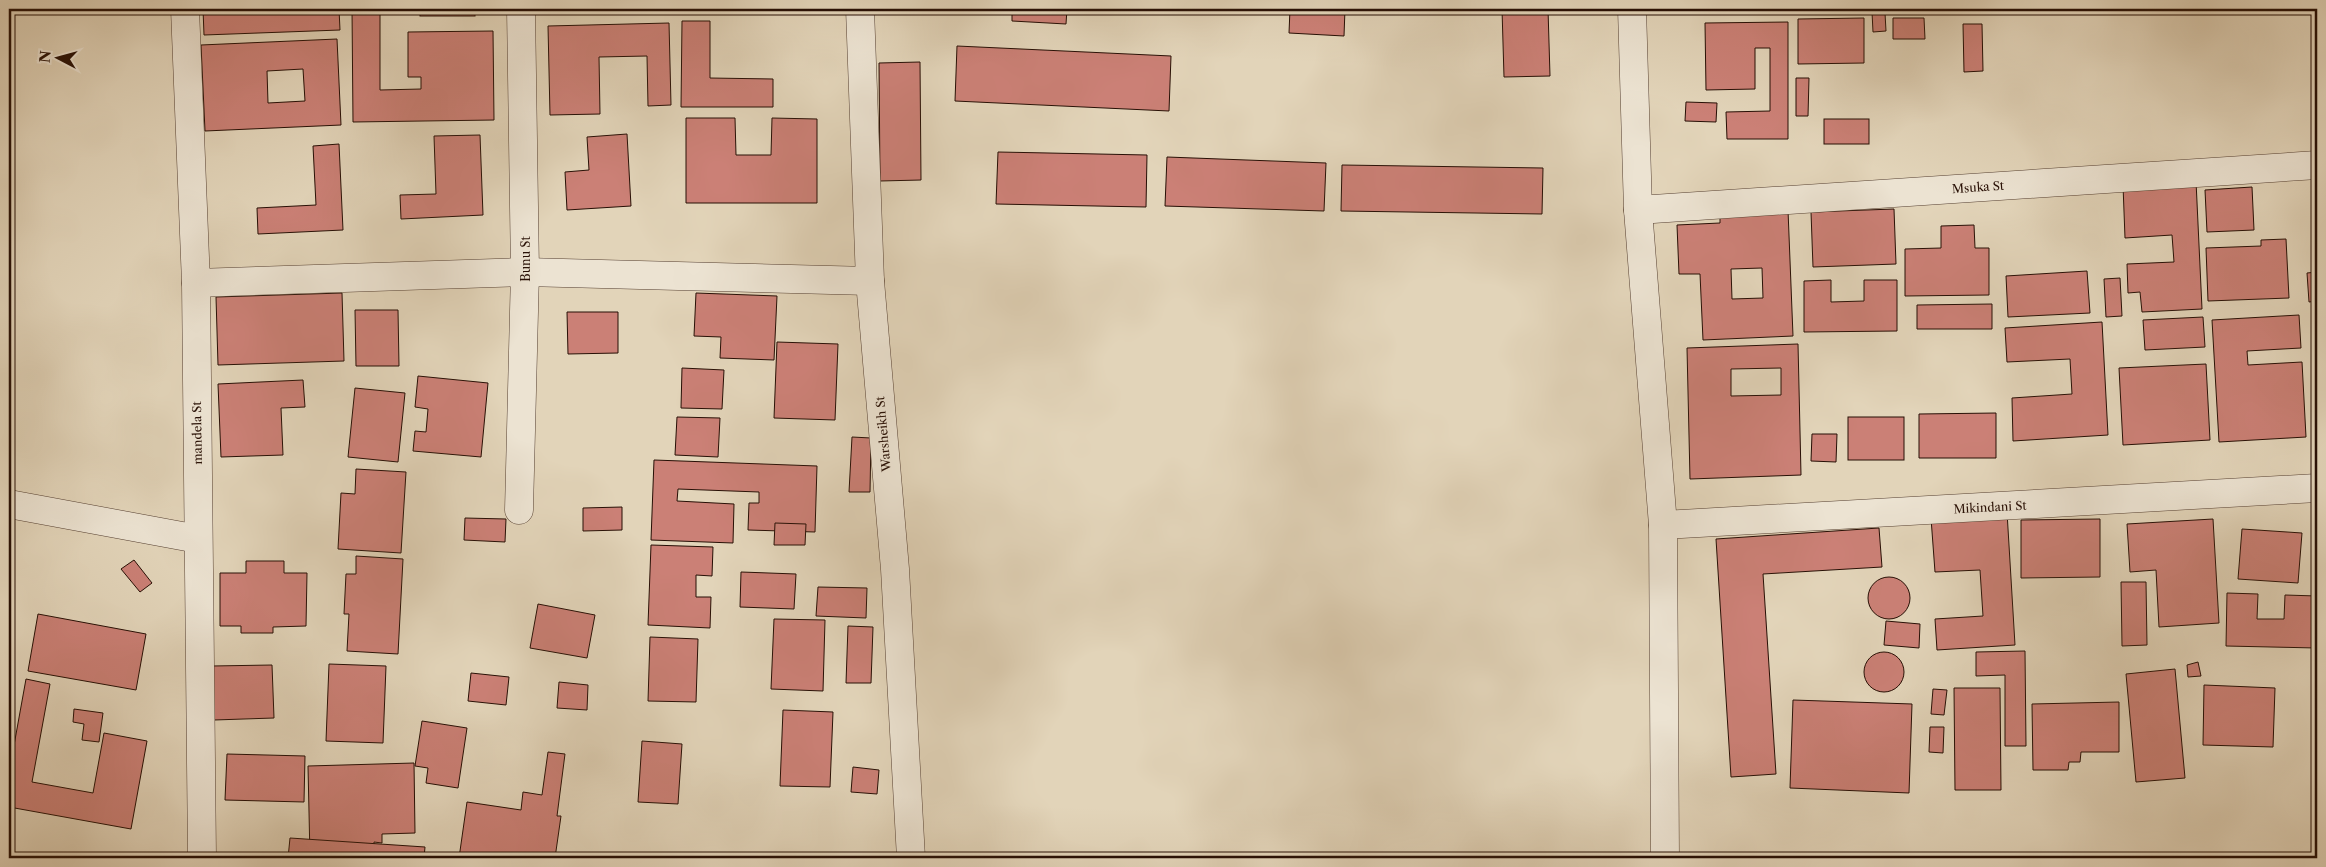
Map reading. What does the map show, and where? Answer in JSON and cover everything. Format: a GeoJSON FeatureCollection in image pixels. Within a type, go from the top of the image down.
{"type":"FeatureCollection","features":[{"type":"Feature","properties":{"kind":"street","name":"mandela St"},"geometry":{"type":"LineString","coordinates":[[185,9],[196,283],[202,858]]}},
{"type":"Feature","properties":{"kind":"street","name":"Bunu St"},"geometry":{"type":"LineString","coordinates":[[519,510],[526,272],[521,9]]}},
{"type":"Feature","properties":{"kind":"street","name":"Warsheikh St"},"geometry":{"type":"LineString","coordinates":[[860,9],[870,281],[895,569],[910,858]]}},
{"type":"Feature","properties":{"kind":"street"},"geometry":{"type":"LineString","coordinates":[[1632,9],[1638,210],[1663,525],[1665,858]]}},
{"type":"Feature","properties":{"kind":"street","name":"Msuka St"},"geometry":{"type":"LineString","coordinates":[[1638,210],[2317,165]]}},
{"type":"Feature","properties":{"kind":"street"},"geometry":{"type":"LineString","coordinates":[[196,283],[526,272],[870,281]]}},
{"type":"Feature","properties":{"kind":"street","name":"Mikindani St"},"geometry":{"type":"LineString","coordinates":[[1663,525],[2317,488]]}},
{"type":"Feature","properties":{"kind":"street"},"geometry":{"type":"LineString","coordinates":[[9,504],[198,539]]}},
{"type":"Feature","properties":{"kind":"building"},"geometry":{"type":"Polygon","coordinates":[[[203,9],[339,9],[340,30],[204,35],[203,9]]]}},
{"type":"Feature","properties":{"kind":"building"},"geometry":{"type":"Polygon","coordinates":[[[352,9],[380,9],[380,90],[421,89],[421,77],[408,77],[408,32],[493,31],[494,120],[353,122],[352,9]]]}},
{"type":"Feature","properties":{"kind":"building"},"geometry":{"type":"Polygon","coordinates":[[[420,9],[475,9],[475,16],[420,16],[420,9]]]}},
{"type":"Feature","properties":{"kind":"building"},"geometry":{"type":"Polygon","coordinates":[[[646,9],[667,9],[667,14],[646,13],[646,9]]]}},
{"type":"Feature","properties":{"kind":"building"},"geometry":{"type":"Polygon","coordinates":[[[682,9],[721,9],[721,12],[682,12],[682,9]]]}},
{"type":"Feature","properties":{"kind":"building"},"geometry":{"type":"Polygon","coordinates":[[[738,9],[803,9],[803,12],[738,9]]]}},
{"type":"Feature","properties":{"kind":"building"},"geometry":{"type":"Polygon","coordinates":[[[1012,9],[1067,9],[1066,24],[1012,21],[1012,9]]]}},
{"type":"Feature","properties":{"kind":"building"},"geometry":{"type":"Polygon","coordinates":[[[1290,9],[1345,9],[1344,36],[1289,33],[1290,9]]]}},
{"type":"Feature","properties":{"kind":"building"},"geometry":{"type":"Polygon","coordinates":[[[1502,9],[1548,9],[1550,76],[1504,77],[1502,9]]]}},
{"type":"Feature","properties":{"kind":"building"},"geometry":{"type":"Polygon","coordinates":[[[1872,12],[1885,13],[1886,31],[1873,32],[1872,12]]]}},
{"type":"Feature","properties":{"kind":"building"},"geometry":{"type":"Polygon","coordinates":[[[1864,18],[1864,63],[1798,64],[1798,19],[1864,18]]]}},
{"type":"Feature","properties":{"kind":"building"},"geometry":{"type":"Polygon","coordinates":[[[1893,18],[1924,18],[1925,39],[1893,39],[1893,18]]]}},
{"type":"Feature","properties":{"kind":"building"},"geometry":{"type":"Polygon","coordinates":[[[682,21],[710,21],[710,78],[773,79],[773,107],[681,107],[682,21]]]}},
{"type":"Feature","properties":{"kind":"building"},"geometry":{"type":"Polygon","coordinates":[[[1788,22],[1788,139],[1727,139],[1726,112],[1770,111],[1770,48],[1755,48],[1755,89],[1706,90],[1705,23],[1788,22]]]}},
{"type":"Feature","properties":{"kind":"building"},"geometry":{"type":"Polygon","coordinates":[[[669,23],[671,105],[648,106],[647,56],[599,57],[600,114],[550,115],[548,26],[669,23]]]}},
{"type":"Feature","properties":{"kind":"building"},"geometry":{"type":"Polygon","coordinates":[[[1963,24],[1982,24],[1983,71],[1964,72],[1963,24]]]}},
{"type":"Feature","properties":{"kind":"building"},"geometry":{"type":"Polygon","coordinates":[[[337,39],[341,125],[205,131],[201,45],[337,39]],[[303,69],[267,71],[268,103],[305,101],[303,69]]]}},
{"type":"Feature","properties":{"kind":"building"},"geometry":{"type":"Polygon","coordinates":[[[957,46],[1171,56],[1169,111],[955,101],[957,46]]]}},
{"type":"Feature","properties":{"kind":"building"},"geometry":{"type":"Polygon","coordinates":[[[920,62],[921,180],[880,181],[879,63],[920,62]]]}},
{"type":"Feature","properties":{"kind":"building"},"geometry":{"type":"Polygon","coordinates":[[[1796,78],[1809,78],[1808,116],[1796,116],[1796,78]]]}},
{"type":"Feature","properties":{"kind":"building"},"geometry":{"type":"Polygon","coordinates":[[[1686,102],[1717,103],[1716,122],[1685,121],[1686,102]]]}},
{"type":"Feature","properties":{"kind":"building"},"geometry":{"type":"Polygon","coordinates":[[[686,118],[735,118],[736,155],[771,155],[772,118],[817,119],[817,203],[686,203],[686,118]]]}},
{"type":"Feature","properties":{"kind":"building"},"geometry":{"type":"Polygon","coordinates":[[[1824,119],[1869,119],[1869,144],[1824,144],[1824,119]]]}},
{"type":"Feature","properties":{"kind":"building"},"geometry":{"type":"Polygon","coordinates":[[[627,134],[631,206],[567,210],[565,172],[589,170],[587,137],[627,134]]]}},
{"type":"Feature","properties":{"kind":"building"},"geometry":{"type":"Polygon","coordinates":[[[480,135],[483,215],[401,219],[400,195],[436,194],[434,136],[480,135]]]}},
{"type":"Feature","properties":{"kind":"building"},"geometry":{"type":"Polygon","coordinates":[[[339,144],[343,230],[258,234],[257,208],[316,205],[313,146],[339,144]]]}},
{"type":"Feature","properties":{"kind":"building"},"geometry":{"type":"Polygon","coordinates":[[[998,152],[1147,155],[1146,207],[996,204],[998,152]]]}},
{"type":"Feature","properties":{"kind":"building"},"geometry":{"type":"Polygon","coordinates":[[[1167,157],[1326,163],[1324,211],[1165,206],[1167,157]]]}},
{"type":"Feature","properties":{"kind":"building"},"geometry":{"type":"Polygon","coordinates":[[[1342,165],[1543,168],[1542,214],[1341,211],[1342,165]]]}},
{"type":"Feature","properties":{"kind":"building"},"geometry":{"type":"Polygon","coordinates":[[[2196,181],[2202,309],[2142,312],[2140,292],[2128,293],[2127,264],[2174,262],[2172,235],[2125,238],[2123,185],[2196,181]]]}},
{"type":"Feature","properties":{"kind":"building"},"geometry":{"type":"Polygon","coordinates":[[[2252,187],[2254,230],[2207,232],[2205,190],[2252,187]]]}},
{"type":"Feature","properties":{"kind":"building"},"geometry":{"type":"Polygon","coordinates":[[[1894,209],[1896,264],[1813,267],[1811,212],[1894,209]]]}},
{"type":"Feature","properties":{"kind":"building"},"geometry":{"type":"Polygon","coordinates":[[[1788,210],[1793,336],[1703,340],[1700,274],[1679,274],[1677,225],[1720,223],[1720,213],[1788,210]],[[1762,268],[1731,269],[1732,299],[1763,298],[1762,268]]]}},
{"type":"Feature","properties":{"kind":"building"},"geometry":{"type":"Polygon","coordinates":[[[1974,225],[1975,248],[1989,248],[1989,295],[1905,296],[1905,249],[1941,248],[1941,226],[1974,225]]]}},
{"type":"Feature","properties":{"kind":"building"},"geometry":{"type":"Polygon","coordinates":[[[2286,239],[2289,298],[2208,301],[2206,248],[2261,246],[2261,240],[2286,239]]]}},
{"type":"Feature","properties":{"kind":"building"},"geometry":{"type":"Polygon","coordinates":[[[2087,271],[2090,313],[2008,317],[2006,276],[2087,271]]]}},
{"type":"Feature","properties":{"kind":"building"},"geometry":{"type":"Polygon","coordinates":[[[2317,272],[2317,301],[2309,302],[2307,273],[2317,272]]]}},
{"type":"Feature","properties":{"kind":"building"},"geometry":{"type":"Polygon","coordinates":[[[2120,278],[2122,316],[2106,317],[2104,279],[2120,278]]]}},
{"type":"Feature","properties":{"kind":"building"},"geometry":{"type":"Polygon","coordinates":[[[1831,280],[1831,302],[1864,301],[1864,280],[1897,280],[1897,331],[1804,332],[1804,281],[1831,280]]]}},
{"type":"Feature","properties":{"kind":"building"},"geometry":{"type":"Polygon","coordinates":[[[342,293],[344,361],[218,365],[216,297],[342,293]]]}},
{"type":"Feature","properties":{"kind":"building"},"geometry":{"type":"Polygon","coordinates":[[[696,293],[777,296],[774,360],[720,358],[721,337],[694,336],[696,293]]]}},
{"type":"Feature","properties":{"kind":"building"},"geometry":{"type":"Polygon","coordinates":[[[1992,304],[1992,329],[1917,329],[1917,305],[1992,304]]]}},
{"type":"Feature","properties":{"kind":"building"},"geometry":{"type":"Polygon","coordinates":[[[355,310],[398,310],[399,366],[356,366],[355,310]]]}},
{"type":"Feature","properties":{"kind":"building"},"geometry":{"type":"Polygon","coordinates":[[[567,312],[618,312],[618,353],[568,354],[567,312]]]}},
{"type":"Feature","properties":{"kind":"building"},"geometry":{"type":"Polygon","coordinates":[[[2299,315],[2301,348],[2247,351],[2248,365],[2302,362],[2306,437],[2219,442],[2212,320],[2299,315]]]}},
{"type":"Feature","properties":{"kind":"building"},"geometry":{"type":"Polygon","coordinates":[[[2317,315],[2317,420],[2312,316],[2317,315]]]}},
{"type":"Feature","properties":{"kind":"building"},"geometry":{"type":"Polygon","coordinates":[[[2203,317],[2205,347],[2145,350],[2143,320],[2203,317]]]}},
{"type":"Feature","properties":{"kind":"building"},"geometry":{"type":"Polygon","coordinates":[[[2102,322],[2108,435],[2013,441],[2012,398],[2072,394],[2070,359],[2007,362],[2005,328],[2102,322]]]}},
{"type":"Feature","properties":{"kind":"building"},"geometry":{"type":"Polygon","coordinates":[[[777,342],[838,344],[835,420],[774,418],[777,342]]]}},
{"type":"Feature","properties":{"kind":"building"},"geometry":{"type":"Polygon","coordinates":[[[1798,344],[1801,475],[1690,479],[1687,348],[1798,344]],[[1781,368],[1731,369],[1731,396],[1781,395],[1781,368]]]}},
{"type":"Feature","properties":{"kind":"building"},"geometry":{"type":"Polygon","coordinates":[[[2206,364],[2210,440],[2123,445],[2119,368],[2206,364]]]}},
{"type":"Feature","properties":{"kind":"building"},"geometry":{"type":"Polygon","coordinates":[[[682,368],[724,370],[722,409],[681,408],[682,368]]]}},
{"type":"Feature","properties":{"kind":"building"},"geometry":{"type":"Polygon","coordinates":[[[418,376],[488,383],[481,457],[413,451],[415,431],[426,432],[428,409],[415,407],[418,376]]]}},
{"type":"Feature","properties":{"kind":"building"},"geometry":{"type":"Polygon","coordinates":[[[303,380],[305,407],[281,408],[283,455],[221,457],[218,384],[303,380]]]}},
{"type":"Feature","properties":{"kind":"building"},"geometry":{"type":"Polygon","coordinates":[[[355,388],[405,393],[398,462],[348,457],[355,388]]]}},
{"type":"Feature","properties":{"kind":"building"},"geometry":{"type":"Polygon","coordinates":[[[1996,413],[1996,458],[1919,458],[1919,414],[1996,413]]]}},
{"type":"Feature","properties":{"kind":"building"},"geometry":{"type":"Polygon","coordinates":[[[677,417],[720,418],[718,457],[675,455],[677,417]]]}},
{"type":"Feature","properties":{"kind":"building"},"geometry":{"type":"Polygon","coordinates":[[[1848,417],[1904,417],[1904,460],[1848,460],[1848,417]]]}},
{"type":"Feature","properties":{"kind":"building"},"geometry":{"type":"Polygon","coordinates":[[[1812,434],[1837,434],[1836,462],[1811,461],[1812,434]]]}},
{"type":"Feature","properties":{"kind":"building"},"geometry":{"type":"Polygon","coordinates":[[[852,437],[871,438],[870,492],[849,492],[852,437]]]}},
{"type":"Feature","properties":{"kind":"building"},"geometry":{"type":"Polygon","coordinates":[[[654,460],[817,466],[815,532],[748,530],[749,503],[759,503],[759,492],[678,489],[677,501],[734,504],[733,543],[651,540],[654,460]]]}},
{"type":"Feature","properties":{"kind":"building"},"geometry":{"type":"Polygon","coordinates":[[[356,469],[406,472],[401,553],[338,549],[341,493],[355,494],[356,469]]]}},
{"type":"Feature","properties":{"kind":"building"},"geometry":{"type":"Polygon","coordinates":[[[622,507],[622,530],[583,531],[583,508],[622,507]]]}},
{"type":"Feature","properties":{"kind":"building"},"geometry":{"type":"Polygon","coordinates":[[[2007,512],[2015,645],[1937,650],[1935,619],[1983,616],[1980,570],[1935,572],[1931,518],[2007,512]]]}},
{"type":"Feature","properties":{"kind":"building"},"geometry":{"type":"Polygon","coordinates":[[[465,518],[506,519],[505,542],[464,540],[465,518]]]}},
{"type":"Feature","properties":{"kind":"building"},"geometry":{"type":"Polygon","coordinates":[[[2100,519],[2100,577],[2021,578],[2021,520],[2100,519]]]}},
{"type":"Feature","properties":{"kind":"building"},"geometry":{"type":"Polygon","coordinates":[[[2213,519],[2219,623],[2159,627],[2156,570],[2130,572],[2127,524],[2213,519]]]}},
{"type":"Feature","properties":{"kind":"building"},"geometry":{"type":"Polygon","coordinates":[[[775,523],[806,524],[805,545],[774,545],[775,523]]]}},
{"type":"Feature","properties":{"kind":"building"},"geometry":{"type":"Polygon","coordinates":[[[1879,528],[1882,567],[1763,574],[1776,774],[1731,777],[1716,539],[1879,528]]]}},
{"type":"Feature","properties":{"kind":"building"},"geometry":{"type":"Polygon","coordinates":[[[2242,529],[2302,533],[2298,583],[2238,579],[2242,529]]]}},
{"type":"Feature","properties":{"kind":"building"},"geometry":{"type":"Polygon","coordinates":[[[651,545],[713,547],[712,576],[696,575],[696,597],[711,597],[710,628],[648,625],[651,545]]]}},
{"type":"Feature","properties":{"kind":"building"},"geometry":{"type":"Polygon","coordinates":[[[356,556],[403,559],[398,654],[347,651],[349,614],[344,614],[346,574],[356,574],[356,556]]]}},
{"type":"Feature","properties":{"kind":"building"},"geometry":{"type":"Polygon","coordinates":[[[134,560],[152,583],[140,592],[121,569],[134,560]]]}},
{"type":"Feature","properties":{"kind":"building"},"geometry":{"type":"Polygon","coordinates":[[[246,561],[284,561],[284,573],[307,573],[306,626],[273,627],[273,633],[241,633],[241,626],[220,626],[220,573],[246,573],[246,561]]]}},
{"type":"Feature","properties":{"kind":"building"},"geometry":{"type":"Polygon","coordinates":[[[741,572],[796,574],[794,609],[740,607],[741,572]]]}},
{"type":"Feature","properties":{"kind":"building"},"geometry":{"type":"Polygon","coordinates":[[[1889,577],[1904,583],[1910,598],[1904,613],[1889,619],[1874,613],[1868,598],[1874,583],[1889,577]]]}},
{"type":"Feature","properties":{"kind":"building"},"geometry":{"type":"Polygon","coordinates":[[[2121,582],[2146,582],[2147,645],[2122,646],[2121,582]]]}},
{"type":"Feature","properties":{"kind":"building"},"geometry":{"type":"Polygon","coordinates":[[[818,587],[867,588],[866,618],[816,616],[818,587]]]}},
{"type":"Feature","properties":{"kind":"building"},"geometry":{"type":"Polygon","coordinates":[[[2227,593],[2258,594],[2257,619],[2284,619],[2285,595],[2317,596],[2316,648],[2226,646],[2227,593]]]}},
{"type":"Feature","properties":{"kind":"building"},"geometry":{"type":"Polygon","coordinates":[[[538,604],[595,615],[587,658],[530,648],[538,604]]]}},
{"type":"Feature","properties":{"kind":"building"},"geometry":{"type":"Polygon","coordinates":[[[38,614],[146,634],[136,690],[28,671],[38,614]]]}},
{"type":"Feature","properties":{"kind":"building"},"geometry":{"type":"Polygon","coordinates":[[[774,619],[825,620],[823,691],[771,689],[774,619]]]}},
{"type":"Feature","properties":{"kind":"building"},"geometry":{"type":"Polygon","coordinates":[[[1886,621],[1920,624],[1919,648],[1884,645],[1886,621]]]}},
{"type":"Feature","properties":{"kind":"building"},"geometry":{"type":"Polygon","coordinates":[[[848,626],[873,627],[871,683],[846,683],[848,626]]]}},
{"type":"Feature","properties":{"kind":"building"},"geometry":{"type":"Polygon","coordinates":[[[650,637],[698,639],[696,702],[648,701],[650,637]]]}},
{"type":"Feature","properties":{"kind":"building"},"geometry":{"type":"Polygon","coordinates":[[[2025,651],[2026,746],[2005,746],[2005,675],[1976,676],[1976,652],[2025,651]]]}},
{"type":"Feature","properties":{"kind":"building"},"geometry":{"type":"Polygon","coordinates":[[[1880,652],[1888,652],[1895,655],[1901,661],[1904,672],[1901,683],[1895,689],[1888,692],[1880,692],[1873,689],[1867,683],[1864,676],[1864,668],[1867,661],[1873,655],[1880,652]]]}},
{"type":"Feature","properties":{"kind":"building"},"geometry":{"type":"Polygon","coordinates":[[[2316,661],[2317,697],[2313,697],[2316,661]]]}},
{"type":"Feature","properties":{"kind":"building"},"geometry":{"type":"Polygon","coordinates":[[[2198,662],[2201,676],[2188,677],[2187,665],[2198,662]]]}},
{"type":"Feature","properties":{"kind":"building"},"geometry":{"type":"Polygon","coordinates":[[[329,664],[386,666],[383,743],[326,741],[329,664]]]}},
{"type":"Feature","properties":{"kind":"building"},"geometry":{"type":"Polygon","coordinates":[[[272,665],[274,718],[214,720],[212,666],[272,665]]]}},
{"type":"Feature","properties":{"kind":"building"},"geometry":{"type":"Polygon","coordinates":[[[2175,669],[2185,778],[2136,782],[2126,674],[2175,669]]]}},
{"type":"Feature","properties":{"kind":"building"},"geometry":{"type":"Polygon","coordinates":[[[471,673],[509,677],[506,705],[468,701],[471,673]]]}},
{"type":"Feature","properties":{"kind":"building"},"geometry":{"type":"Polygon","coordinates":[[[9,676],[11,676],[9,695],[9,676]]]}},
{"type":"Feature","properties":{"kind":"building"},"geometry":{"type":"Polygon","coordinates":[[[26,679],[50,684],[32,782],[93,793],[104,733],[147,741],[131,829],[9,807],[9,773],[26,679]]]}},
{"type":"Feature","properties":{"kind":"building"},"geometry":{"type":"Polygon","coordinates":[[[559,682],[588,685],[587,710],[557,708],[559,682]]]}},
{"type":"Feature","properties":{"kind":"building"},"geometry":{"type":"Polygon","coordinates":[[[2204,685],[2275,688],[2273,747],[2203,745],[2204,685]]]}},
{"type":"Feature","properties":{"kind":"building"},"geometry":{"type":"Polygon","coordinates":[[[1954,688],[2000,688],[2001,790],[1955,790],[1954,688]]]}},
{"type":"Feature","properties":{"kind":"building"},"geometry":{"type":"Polygon","coordinates":[[[1933,689],[1947,690],[1944,715],[1931,714],[1933,689]]]}},
{"type":"Feature","properties":{"kind":"building"},"geometry":{"type":"Polygon","coordinates":[[[1793,700],[1912,704],[1909,793],[1790,788],[1793,700]]]}},
{"type":"Feature","properties":{"kind":"building"},"geometry":{"type":"Polygon","coordinates":[[[2119,702],[2119,752],[2081,752],[2080,762],[2069,762],[2068,770],[2033,770],[2032,704],[2119,702]]]}},
{"type":"Feature","properties":{"kind":"building"},"geometry":{"type":"Polygon","coordinates":[[[74,709],[103,713],[99,742],[82,740],[84,724],[73,722],[74,709]]]}},
{"type":"Feature","properties":{"kind":"building"},"geometry":{"type":"Polygon","coordinates":[[[783,710],[833,712],[830,787],[780,786],[783,710]]]}},
{"type":"Feature","properties":{"kind":"building"},"geometry":{"type":"Polygon","coordinates":[[[422,721],[467,728],[458,788],[426,783],[428,768],[415,766],[422,721]]]}},
{"type":"Feature","properties":{"kind":"building"},"geometry":{"type":"Polygon","coordinates":[[[1930,727],[1944,727],[1943,753],[1929,752],[1930,727]]]}},
{"type":"Feature","properties":{"kind":"building"},"geometry":{"type":"Polygon","coordinates":[[[642,741],[682,744],[678,804],[638,802],[642,741]]]}},
{"type":"Feature","properties":{"kind":"building"},"geometry":{"type":"Polygon","coordinates":[[[548,752],[565,754],[557,816],[561,816],[555,858],[459,858],[467,802],[521,810],[523,792],[542,795],[548,752]]]}},
{"type":"Feature","properties":{"kind":"building"},"geometry":{"type":"Polygon","coordinates":[[[227,754],[305,756],[304,802],[225,800],[227,754]]]}},
{"type":"Feature","properties":{"kind":"building"},"geometry":{"type":"Polygon","coordinates":[[[414,763],[415,833],[382,834],[382,843],[374,842],[374,851],[350,852],[350,858],[310,858],[308,766],[414,763]]]}},
{"type":"Feature","properties":{"kind":"building"},"geometry":{"type":"Polygon","coordinates":[[[853,767],[879,770],[877,794],[851,792],[853,767]]]}},
{"type":"Feature","properties":{"kind":"building"},"geometry":{"type":"Polygon","coordinates":[[[290,838],[425,847],[424,858],[288,858],[290,838]]]}}]}
